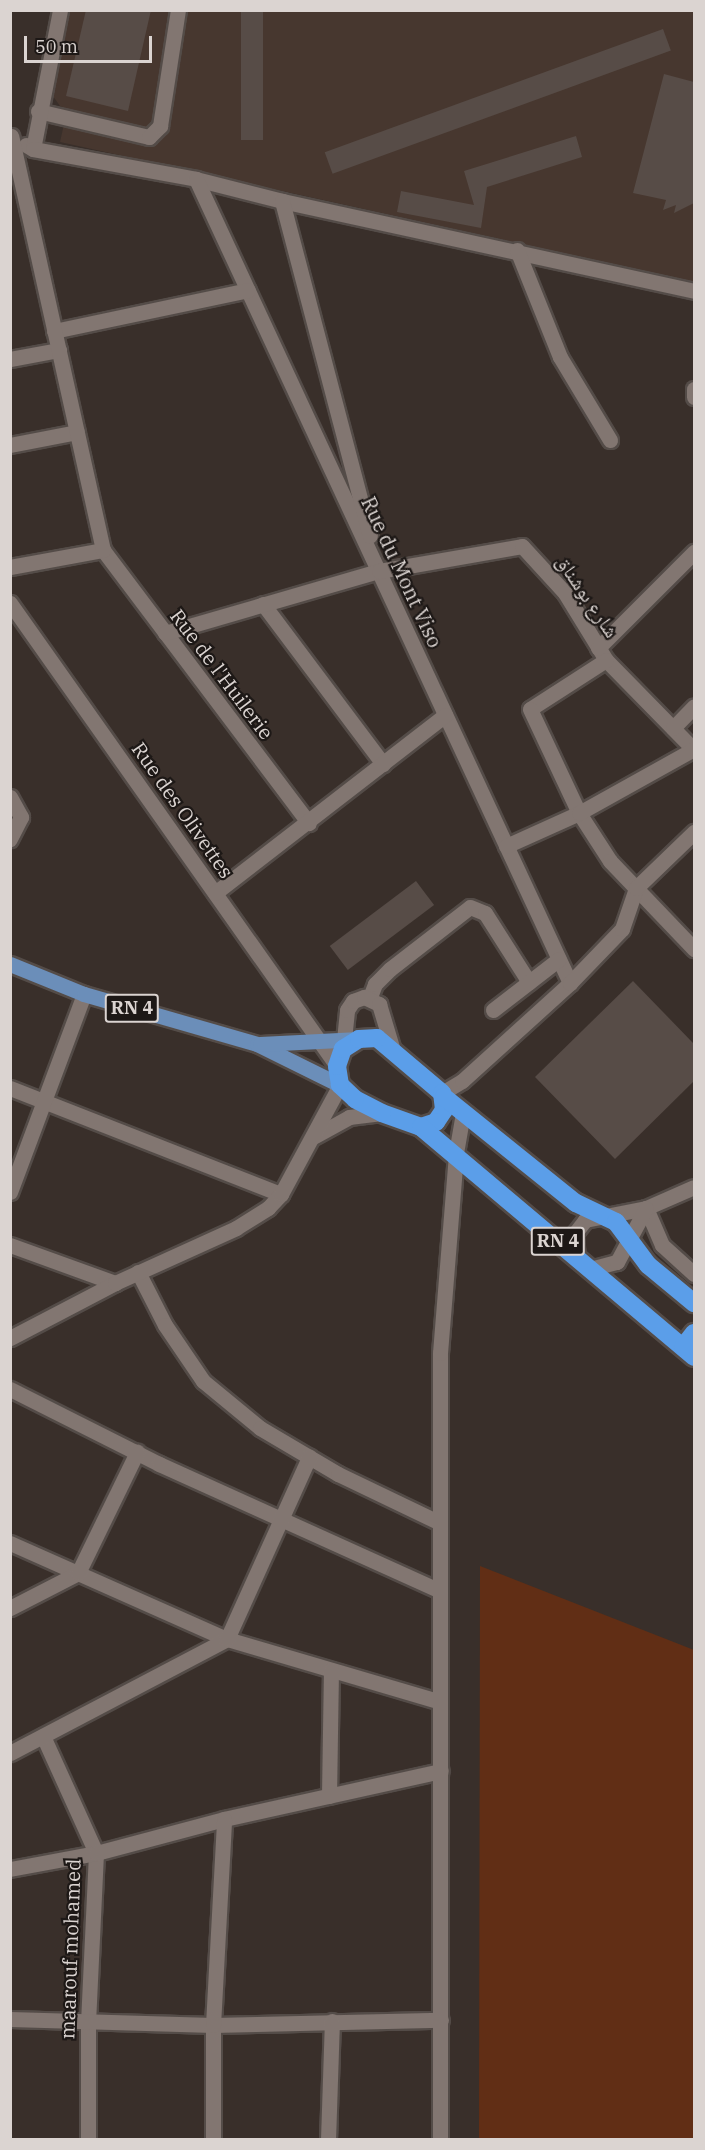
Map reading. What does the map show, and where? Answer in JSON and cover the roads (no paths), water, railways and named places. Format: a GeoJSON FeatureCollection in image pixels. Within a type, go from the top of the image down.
{"type":"FeatureCollection","features":[{"type":"Feature","properties":{"kind":"highway"},"geometry":{"type":"LineString","coordinates":[[376,1038],[392,1047],[443,1095],[441,1117],[421,1127],[382,1113],[355,1099],[340,1085],[345,1049],[376,1038]]}},
{"type":"Feature","properties":{"kind":"highway","name":"RN 4"},"geometry":{"type":"LineString","coordinates":[[443,1095],[576,1203],[616,1222],[648,1264],[694,1303]]}},
{"type":"Feature","properties":{"kind":"highway","name":"RN 4"},"geometry":{"type":"LineString","coordinates":[[421,1127],[456,1154],[688,1352]]}},
{"type":"Feature","properties":{"kind":"highway"},"geometry":{"type":"LineString","coordinates":[[688,1352],[694,1333]]}},
{"type":"Feature","properties":{"kind":"main road","name":"RN 4"},"geometry":{"type":"LineString","coordinates":[[10,964],[84,994],[257,1044],[340,1085]]}},
{"type":"Feature","properties":{"kind":"main road","name":"RN 4"},"geometry":{"type":"LineString","coordinates":[[257,1044],[322,1041],[345,1049]]}},
{"type":"Feature","properties":{"kind":"street"},"geometry":{"type":"LineString","coordinates":[[33,149],[38,111],[60,10]]}},
{"type":"Feature","properties":{"kind":"street"},"geometry":{"type":"LineString","coordinates":[[38,111],[150,137],[160,126],[178,10]]}},
{"type":"Feature","properties":{"kind":"street"},"geometry":{"type":"LineString","coordinates":[[11,134],[33,149],[196,179],[282,201],[517,250],[694,291]]}},
{"type":"Feature","properties":{"kind":"street"},"geometry":{"type":"LineString","coordinates":[[10,567],[103,550],[11,134]]}},
{"type":"Feature","properties":{"kind":"street","name":"Rue du Mont Viso"},"geometry":{"type":"LineString","coordinates":[[196,179],[570,983]]}},
{"type":"Feature","properties":{"kind":"street"},"geometry":{"type":"LineString","coordinates":[[165,633],[378,571],[282,201]]}},
{"type":"Feature","properties":{"kind":"street"},"geometry":{"type":"LineString","coordinates":[[517,250],[560,357],[610,440]]}},
{"type":"Feature","properties":{"kind":"street"},"geometry":{"type":"LineString","coordinates":[[54,331],[248,290]]}},
{"type":"Feature","properties":{"kind":"street"},"geometry":{"type":"LineString","coordinates":[[10,359],[59,350]]}},
{"type":"Feature","properties":{"kind":"street"},"geometry":{"type":"LineString","coordinates":[[694,389],[694,398]]}},
{"type":"Feature","properties":{"kind":"street"},"geometry":{"type":"LineString","coordinates":[[10,445],[77,432]]}},
{"type":"Feature","properties":{"kind":"street","name":"شارع بوشناق"},"geometry":{"type":"LineString","coordinates":[[378,571],[522,546],[565,592],[602,654],[694,750]]}},
{"type":"Feature","properties":{"kind":"street","name":"Rue de l'Huilerie"},"geometry":{"type":"LineString","coordinates":[[103,550],[309,823]]}},
{"type":"Feature","properties":{"kind":"street"},"geometry":{"type":"LineString","coordinates":[[694,552],[602,654],[530,709],[579,813],[610,861],[694,948]]}},
{"type":"Feature","properties":{"kind":"street","name":"Rue des Olivettes"},"geometry":{"type":"LineString","coordinates":[[10,603],[322,1041],[345,1049]]}},
{"type":"Feature","properties":{"kind":"street"},"geometry":{"type":"LineString","coordinates":[[263,604],[383,764]]}},
{"type":"Feature","properties":{"kind":"street"},"geometry":{"type":"LineString","coordinates":[[673,728],[694,706]]}},
{"type":"Feature","properties":{"kind":"street"},"geometry":{"type":"LineString","coordinates":[[215,893],[309,823],[445,715]]}},
{"type":"Feature","properties":{"kind":"street"},"geometry":{"type":"LineString","coordinates":[[506,846],[579,813],[694,750]]}},
{"type":"Feature","properties":{"kind":"street"},"geometry":{"type":"LineString","coordinates":[[10,797],[21,817],[10,839]]}},
{"type":"Feature","properties":{"kind":"street"},"geometry":{"type":"LineString","coordinates":[[443,1095],[462,1081],[570,983],[622,929],[636,888],[694,832]]}},
{"type":"Feature","properties":{"kind":"street"},"geometry":{"type":"LineString","coordinates":[[345,1049],[349,1005],[358,998],[370,997],[390,969],[470,907],[485,913],[529,982]]}},
{"type":"Feature","properties":{"kind":"street"},"geometry":{"type":"LineString","coordinates":[[493,1010],[559,959]]}},
{"type":"Feature","properties":{"kind":"street"},"geometry":{"type":"LineString","coordinates":[[10,1192],[84,994]]}},
{"type":"Feature","properties":{"kind":"street"},"geometry":{"type":"LineString","coordinates":[[370,997],[382,1010],[392,1047]]}},
{"type":"Feature","properties":{"kind":"street"},"geometry":{"type":"LineString","coordinates":[[10,1338],[115,1283],[244,1223],[280,1194],[313,1138],[340,1085]]}},
{"type":"Feature","properties":{"kind":"street"},"geometry":{"type":"LineString","coordinates":[[10,1088],[280,1194]]}},
{"type":"Feature","properties":{"kind":"street"},"geometry":{"type":"LineString","coordinates":[[313,1138],[340,1120],[382,1113]]}},
{"type":"Feature","properties":{"kind":"street"},"geometry":{"type":"LineString","coordinates":[[440,2139],[441,1771],[438,1701],[438,1522],[440,1353],[456,1154],[463,1113]]}},
{"type":"Feature","properties":{"kind":"street"},"geometry":{"type":"LineString","coordinates":[[646,1208],[617,1262],[584,1264],[573,1241],[579,1226],[603,1215],[646,1208],[694,1187]]}},
{"type":"Feature","properties":{"kind":"street"},"geometry":{"type":"LineString","coordinates":[[646,1208],[662,1245],[694,1274]]}},
{"type":"Feature","properties":{"kind":"street"},"geometry":{"type":"LineString","coordinates":[[10,1245],[115,1283]]}},
{"type":"Feature","properties":{"kind":"street"},"geometry":{"type":"LineString","coordinates":[[138,1272],[165,1325],[203,1381],[260,1428],[309,1457],[438,1522]]}},
{"type":"Feature","properties":{"kind":"street"},"geometry":{"type":"LineString","coordinates":[[10,1389],[137,1452],[438,1590]]}},
{"type":"Feature","properties":{"kind":"street"},"geometry":{"type":"LineString","coordinates":[[10,1608],[78,1573],[137,1452]]}},
{"type":"Feature","properties":{"kind":"street"},"geometry":{"type":"LineString","coordinates":[[10,1753],[227,1639],[309,1457]]}},
{"type":"Feature","properties":{"kind":"street"},"geometry":{"type":"LineString","coordinates":[[10,1543],[227,1639],[438,1701]]}},
{"type":"Feature","properties":{"kind":"street"},"geometry":{"type":"LineString","coordinates":[[328,1796],[331,1670]]}},
{"type":"Feature","properties":{"kind":"street","name":"maarouf mohamed"},"geometry":{"type":"LineString","coordinates":[[43,1736],[96,1853],[88,2024],[88,2139]]}},
{"type":"Feature","properties":{"kind":"street"},"geometry":{"type":"LineString","coordinates":[[10,1869],[96,1853],[224,1819],[441,1771]]}},
{"type":"Feature","properties":{"kind":"street"},"geometry":{"type":"LineString","coordinates":[[213,2139],[213,2025],[224,1819]]}},
{"type":"Feature","properties":{"kind":"street"},"geometry":{"type":"LineString","coordinates":[[10,2019],[88,2024],[213,2025],[441,2020]]}},
{"type":"Feature","properties":{"kind":"street"},"geometry":{"type":"LineString","coordinates":[[328,2139],[332,2021]]}}]}
